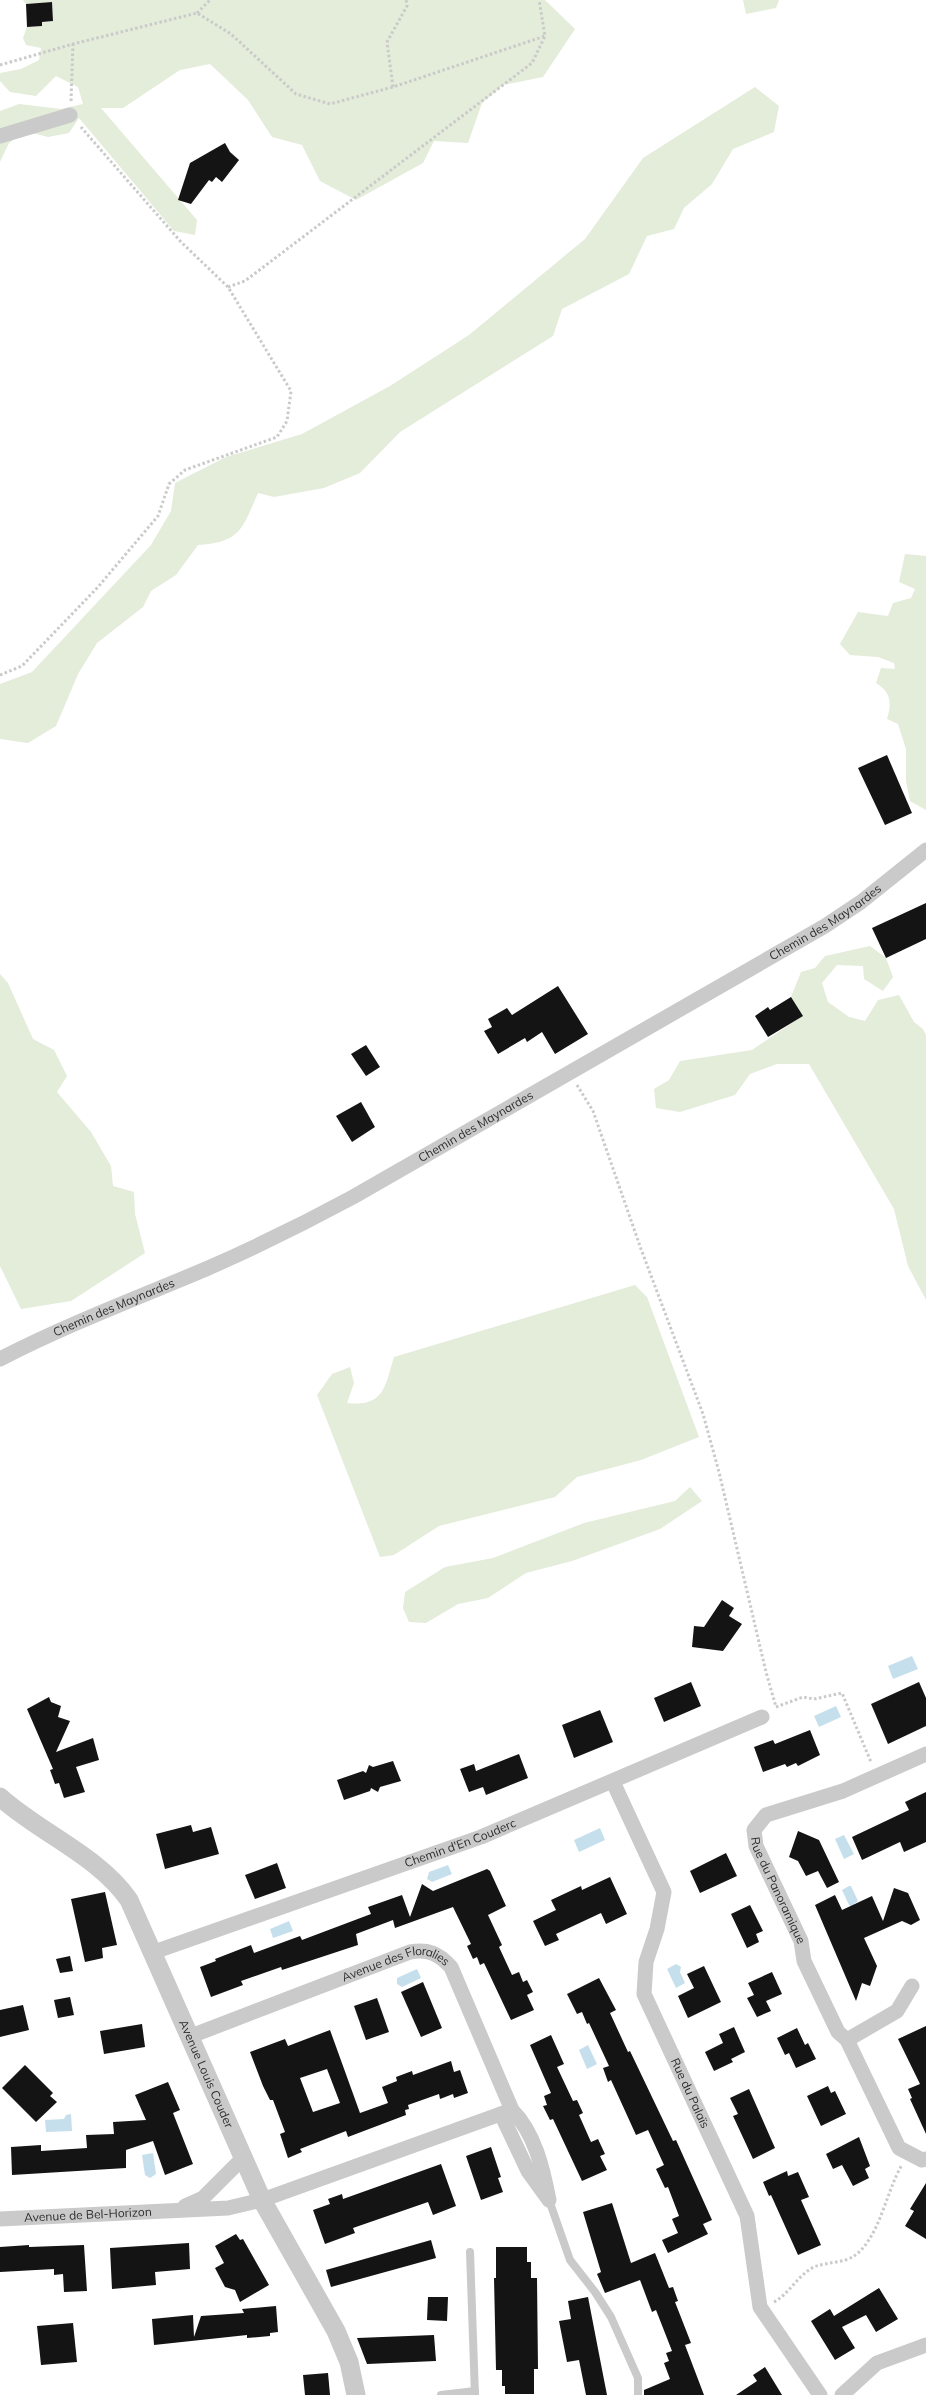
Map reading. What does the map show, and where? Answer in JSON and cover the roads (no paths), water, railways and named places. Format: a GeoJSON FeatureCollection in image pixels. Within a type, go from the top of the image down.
{"type":"FeatureCollection","features":[{"type":"Feature","properties":{"kind":"street"},"geometry":{"type":"LineString","coordinates":[[0,136],[70,115]]}},
{"type":"Feature","properties":{"kind":"street","name":"Chemin des Maynardes"},"geometry":{"type":"LineString","coordinates":[[0,1359],[295,1228],[570,1074],[825,926],[861,902],[926,850]]}},
{"type":"Feature","properties":{"kind":"street","name":"Chemin d'En Couderc"},"geometry":{"type":"LineString","coordinates":[[154,1952],[474,1840],[762,1718]]}},
{"type":"Feature","properties":{"kind":"street","name":"Rue du Panoramique"},"geometry":{"type":"LineString","coordinates":[[926,1754],[843,1791],[766,1815],[754,1830],[756,1846],[801,1941],[804,1961],[838,2032],[846,2040],[899,2148],[922,2160],[926,2159]]}},
{"type":"Feature","properties":{"kind":"street","name":"Rue du Palaïs"},"geometry":{"type":"LineString","coordinates":[[612,1782],[664,1892],[657,1929],[646,1962],[644,1994],[747,2216],[760,2307],[820,2395]]}},
{"type":"Feature","properties":{"kind":"street","name":"Avenue Louis Couder"},"geometry":{"type":"LineString","coordinates":[[0,1797],[31,1822],[112,1879],[129,1900],[154,1952],[262,2200],[336,2331],[348,2362],[356,2395]]}},
{"type":"Feature","properties":{"kind":"street","name":"Avenue des Floralies"},"geometry":{"type":"LineString","coordinates":[[191,2036],[410,1952],[422,1950],[432,1952],[451,1967],[528,2171],[549,2200]]}},
{"type":"Feature","properties":{"kind":"street"},"geometry":{"type":"LineString","coordinates":[[846,2040],[897,2011],[912,1986]]}},
{"type":"Feature","properties":{"kind":"street"},"geometry":{"type":"LineString","coordinates":[[262,2200],[507,2112]]}},
{"type":"Feature","properties":{"kind":"street","name":"Avenue de Bel-Horizon"},"geometry":{"type":"LineString","coordinates":[[175,2210],[203,2198],[244,2158]]}},
{"type":"Feature","properties":{"kind":"street","name":"Avenue de Bel-Horizon"},"geometry":{"type":"LineString","coordinates":[[0,2218],[228,2208],[262,2200]]}},
{"type":"Feature","properties":{"kind":"street"},"geometry":{"type":"LineString","coordinates":[[842,2395],[877,2363],[926,2345]]}},
{"type":"Feature","properties":{"kind":"lane"},"geometry":{"type":"LineString","coordinates":[[549,2200],[570,2260],[595,2292],[611,2317],[638,2378],[638,2395]]}},
{"type":"Feature","properties":{"kind":"lane"},"geometry":{"type":"LineString","coordinates":[[441,2395],[475,2393],[470,2252]]}},
{"type":"Feature","properties":{"kind":"water"},"geometry":{"type":"Polygon","coordinates":[[[912,1656],[918,1669],[893,1679],[888,1666],[912,1656]]]}},
{"type":"Feature","properties":{"kind":"water"},"geometry":{"type":"Polygon","coordinates":[[[836,1706],[841,1717],[819,1727],[814,1716],[836,1706]]]}},
{"type":"Feature","properties":{"kind":"water"},"geometry":{"type":"Polygon","coordinates":[[[600,1828],[605,1840],[579,1852],[574,1840],[600,1828]]]}},
{"type":"Feature","properties":{"kind":"water"},"geometry":{"type":"Polygon","coordinates":[[[844,1835],[854,1854],[844,1859],[835,1839],[844,1835]]]}},
{"type":"Feature","properties":{"kind":"water"},"geometry":{"type":"Polygon","coordinates":[[[448,1865],[452,1874],[432,1882],[427,1879],[429,1872],[448,1865]]]}},
{"type":"Feature","properties":{"kind":"water"},"geometry":{"type":"Polygon","coordinates":[[[851,1886],[858,1901],[851,1906],[842,1890],[851,1886]]]}},
{"type":"Feature","properties":{"kind":"water"},"geometry":{"type":"Polygon","coordinates":[[[289,1921],[293,1931],[273,1938],[270,1929],[289,1921]]]}},
{"type":"Feature","properties":{"kind":"water"},"geometry":{"type":"Polygon","coordinates":[[[676,1964],[681,1967],[680,1972],[685,1983],[676,1988],[667,1969],[676,1964]]]}},
{"type":"Feature","properties":{"kind":"water"},"geometry":{"type":"Polygon","coordinates":[[[417,1969],[421,1978],[402,1987],[397,1984],[397,1978],[417,1969]]]}},
{"type":"Feature","properties":{"kind":"water"},"geometry":{"type":"Polygon","coordinates":[[[588,2045],[597,2064],[587,2069],[579,2050],[588,2045]]]}},
{"type":"Feature","properties":{"kind":"water"},"geometry":{"type":"Polygon","coordinates":[[[71,2114],[72,2131],[46,2132],[45,2120],[64,2119],[66,2115],[71,2114]]]}},
{"type":"Feature","properties":{"kind":"water"},"geometry":{"type":"Polygon","coordinates":[[[153,2153],[156,2174],[150,2178],[145,2175],[142,2155],[153,2153]]]}}]}
